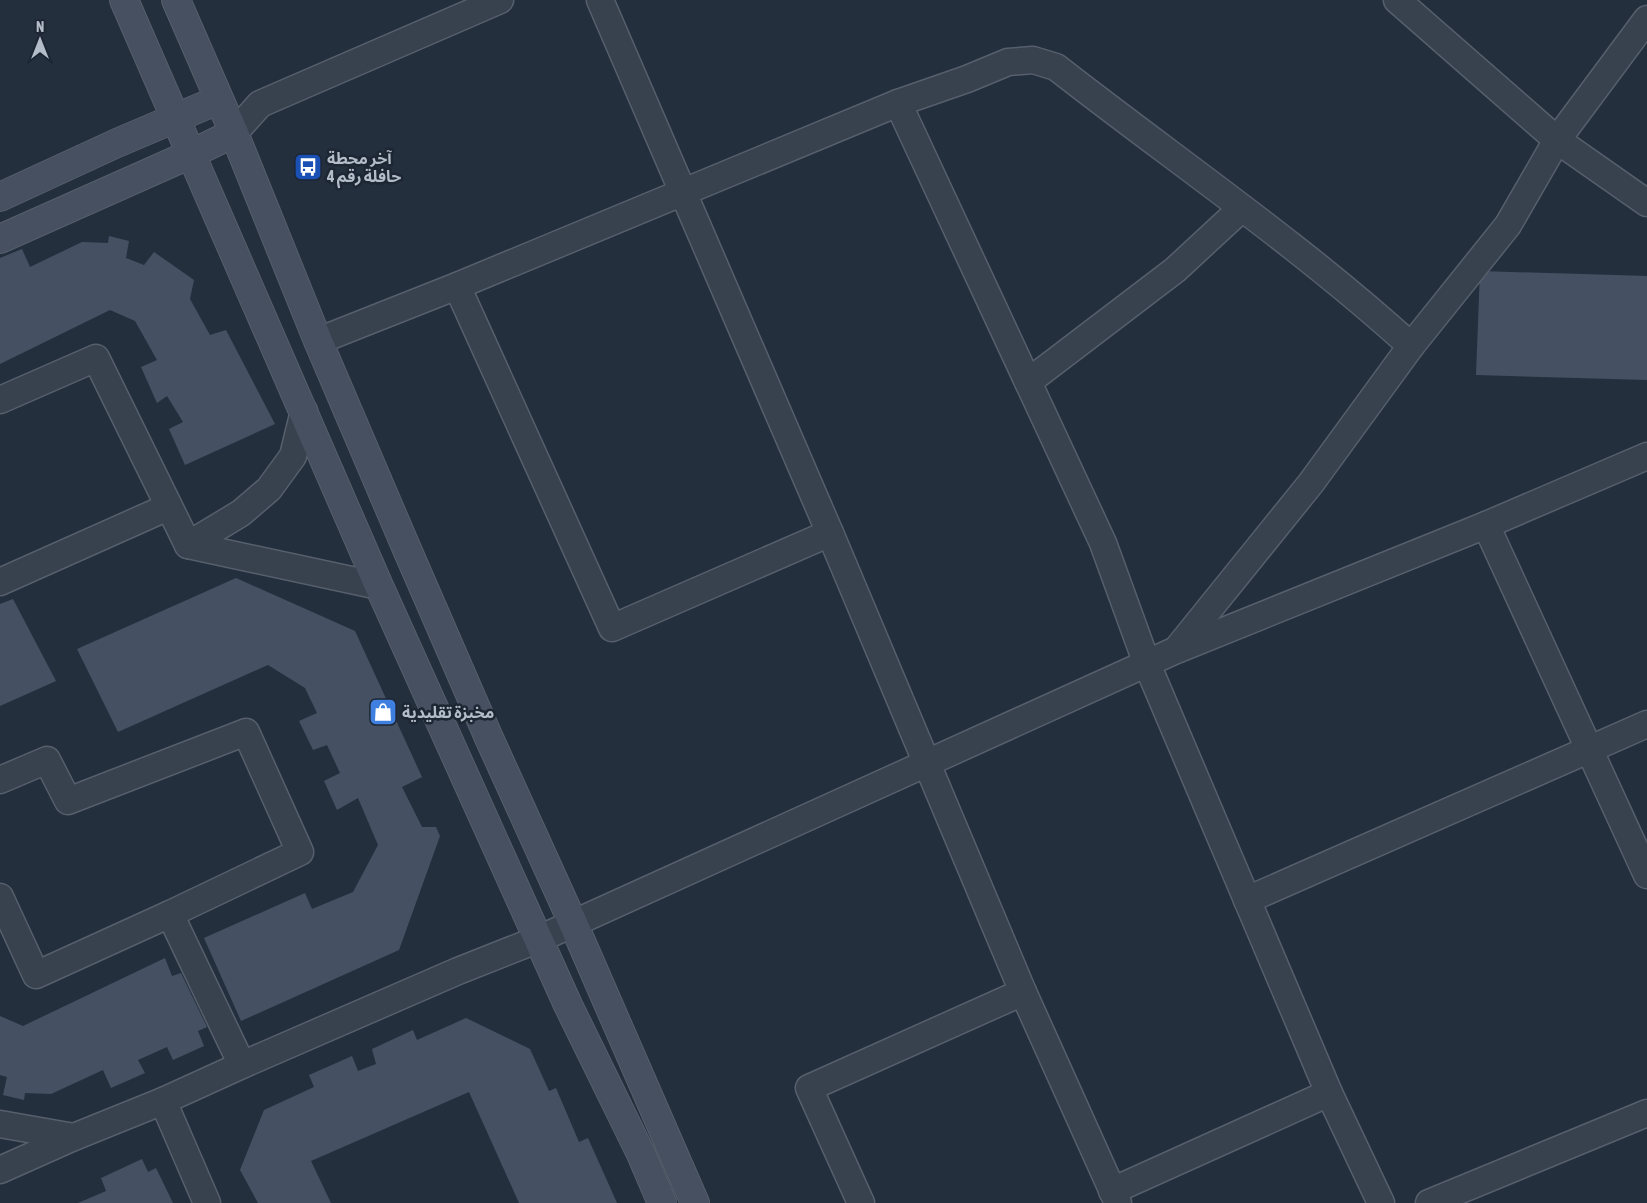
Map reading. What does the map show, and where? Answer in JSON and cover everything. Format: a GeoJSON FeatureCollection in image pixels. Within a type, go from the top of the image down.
{"type":"FeatureCollection","features":[{"type":"Feature","properties":{"kind":"main road"},"geometry":{"type":"LineString","coordinates":[[124,0],[379,586],[573,1014],[641,1154],[662,1203]]}},
{"type":"Feature","properties":{"kind":"main road"},"geometry":{"type":"LineString","coordinates":[[176,0],[234,133],[318,341],[485,729],[573,923],[695,1203]]}},
{"type":"Feature","properties":{"kind":"main road"},"geometry":{"type":"LineString","coordinates":[[0,197],[117,143],[218,100]]}},
{"type":"Feature","properties":{"kind":"main road"},"geometry":{"type":"LineString","coordinates":[[0,239],[234,133]]}},
{"type":"Feature","properties":{"kind":"street"},"geometry":{"type":"LineString","coordinates":[[234,133],[260,104],[500,0]]}},
{"type":"Feature","properties":{"kind":"street"},"geometry":{"type":"LineString","coordinates":[[600,0],[830,533],[1023,992],[1115,1197],[1329,1093]]}},
{"type":"Feature","properties":{"kind":"street"},"geometry":{"type":"LineString","coordinates":[[1397,0],[1557,140],[1647,203]]}},
{"type":"Feature","properties":{"kind":"street"},"geometry":{"type":"LineString","coordinates":[[1174,651],[1312,482],[1411,346],[1508,225],[1557,140],[1647,19]]}},
{"type":"Feature","properties":{"kind":"street"},"geometry":{"type":"LineString","coordinates":[[318,341],[684,193],[898,103],[967,79],[1008,62],[1033,60],[1056,67],[1242,208],[1372,311],[1411,346]]}},
{"type":"Feature","properties":{"kind":"street"},"geometry":{"type":"LineString","coordinates":[[218,100],[260,104]]}},
{"type":"Feature","properties":{"kind":"street"},"geometry":{"type":"LineString","coordinates":[[898,103],[1103,543],[1147,664],[1329,1093],[1381,1203]]}},
{"type":"Feature","properties":{"kind":"street"},"geometry":{"type":"LineString","coordinates":[[1028,382],[1175,270],[1242,208]]}},
{"type":"Feature","properties":{"kind":"street"},"geometry":{"type":"LineString","coordinates":[[457,286],[612,628],[830,533]]}},
{"type":"Feature","properties":{"kind":"street"},"geometry":{"type":"LineString","coordinates":[[0,400],[96,358],[188,546]]}},
{"type":"Feature","properties":{"kind":"street"},"geometry":{"type":"LineString","coordinates":[[188,546],[241,513],[269,489],[293,456],[304,411]]}},
{"type":"Feature","properties":{"kind":"street"},"geometry":{"type":"LineString","coordinates":[[0,1170],[74,1137],[163,1101],[458,971],[539,939],[1174,651],[1486,525],[1647,456]]}},
{"type":"Feature","properties":{"kind":"street"},"geometry":{"type":"LineString","coordinates":[[0,582],[168,506]]}},
{"type":"Feature","properties":{"kind":"street"},"geometry":{"type":"LineString","coordinates":[[1486,525],[1647,875]]}},
{"type":"Feature","properties":{"kind":"street"},"geometry":{"type":"LineString","coordinates":[[188,546],[379,586]]}},
{"type":"Feature","properties":{"kind":"street"},"geometry":{"type":"LineString","coordinates":[[1247,900],[1647,724]]}},
{"type":"Feature","properties":{"kind":"street"},"geometry":{"type":"LineString","coordinates":[[0,780],[47,760],[68,801],[246,732],[300,852],[36,975],[0,897]]}},
{"type":"Feature","properties":{"kind":"street"},"geometry":{"type":"LineString","coordinates":[[170,914],[242,1065]]}},
{"type":"Feature","properties":{"kind":"street"},"geometry":{"type":"LineString","coordinates":[[861,1203],[809,1088],[1023,992]]}},
{"type":"Feature","properties":{"kind":"street"},"geometry":{"type":"LineString","coordinates":[[163,1101],[207,1203]]}},
{"type":"Feature","properties":{"kind":"street"},"geometry":{"type":"LineString","coordinates":[[1429,1203],[1647,1113]]}},
{"type":"Feature","properties":{"kind":"street"},"geometry":{"type":"LineString","coordinates":[[0,1124],[74,1137]]}},
{"type":"Feature","properties":{"kind":"building"},"geometry":{"type":"Polygon","coordinates":[[[109,236],[129,241],[126,258],[144,265],[154,252],[194,280],[190,299],[210,335],[226,330],[275,424],[185,465],[169,429],[183,422],[167,396],[157,403],[141,367],[157,360],[135,321],[110,310],[0,364],[0,258],[22,249],[30,267],[82,242],[108,243],[109,236]]]}},
{"type":"Feature","properties":{"kind":"building"},"geometry":{"type":"Polygon","coordinates":[[[1480,271],[1647,276],[1647,380],[1476,375],[1480,271]]]}},
{"type":"Feature","properties":{"kind":"building"},"geometry":{"type":"Polygon","coordinates":[[[236,578],[355,631],[422,777],[402,787],[422,827],[436,827],[440,836],[399,950],[241,1021],[204,938],[305,893],[312,909],[353,892],[378,845],[358,798],[337,810],[324,781],[340,773],[327,745],[313,750],[299,721],[317,713],[305,688],[268,665],[118,732],[77,649],[236,578]]]}},
{"type":"Feature","properties":{"kind":"building"},"geometry":{"type":"Polygon","coordinates":[[[13,599],[56,681],[0,706],[0,604],[13,599]]]}},
{"type":"Feature","properties":{"kind":"building"},"geometry":{"type":"Polygon","coordinates":[[[165,958],[172,976],[181,973],[207,1027],[198,1031],[204,1046],[173,1060],[167,1047],[138,1060],[145,1073],[111,1088],[103,1070],[51,1094],[25,1093],[24,1100],[3,1095],[7,1077],[0,1075],[0,1016],[23,1026],[165,958]]]}},
{"type":"Feature","properties":{"kind":"building"},"geometry":{"type":"Polygon","coordinates":[[[466,1018],[530,1049],[549,1091],[556,1088],[579,1142],[588,1138],[617,1203],[519,1203],[469,1092],[311,1161],[331,1203],[258,1203],[240,1170],[264,1110],[314,1087],[309,1075],[352,1056],[358,1071],[376,1064],[372,1049],[413,1030],[417,1040],[466,1018]]]}},
{"type":"Feature","properties":{"kind":"building"},"geometry":{"type":"Polygon","coordinates":[[[142,1159],[148,1172],[156,1168],[173,1203],[78,1203],[106,1191],[101,1178],[142,1159]]]}},
{"type":"Feature","properties":{"kind":"place","name":"آخر محطة حافلة رقم 4"},"geometry":{"type":"Point","coordinates":[308,167]}},
{"type":"Feature","properties":{"kind":"place","name":"مخبزة تقليدية"},"geometry":{"type":"Point","coordinates":[383,712]}}]}
